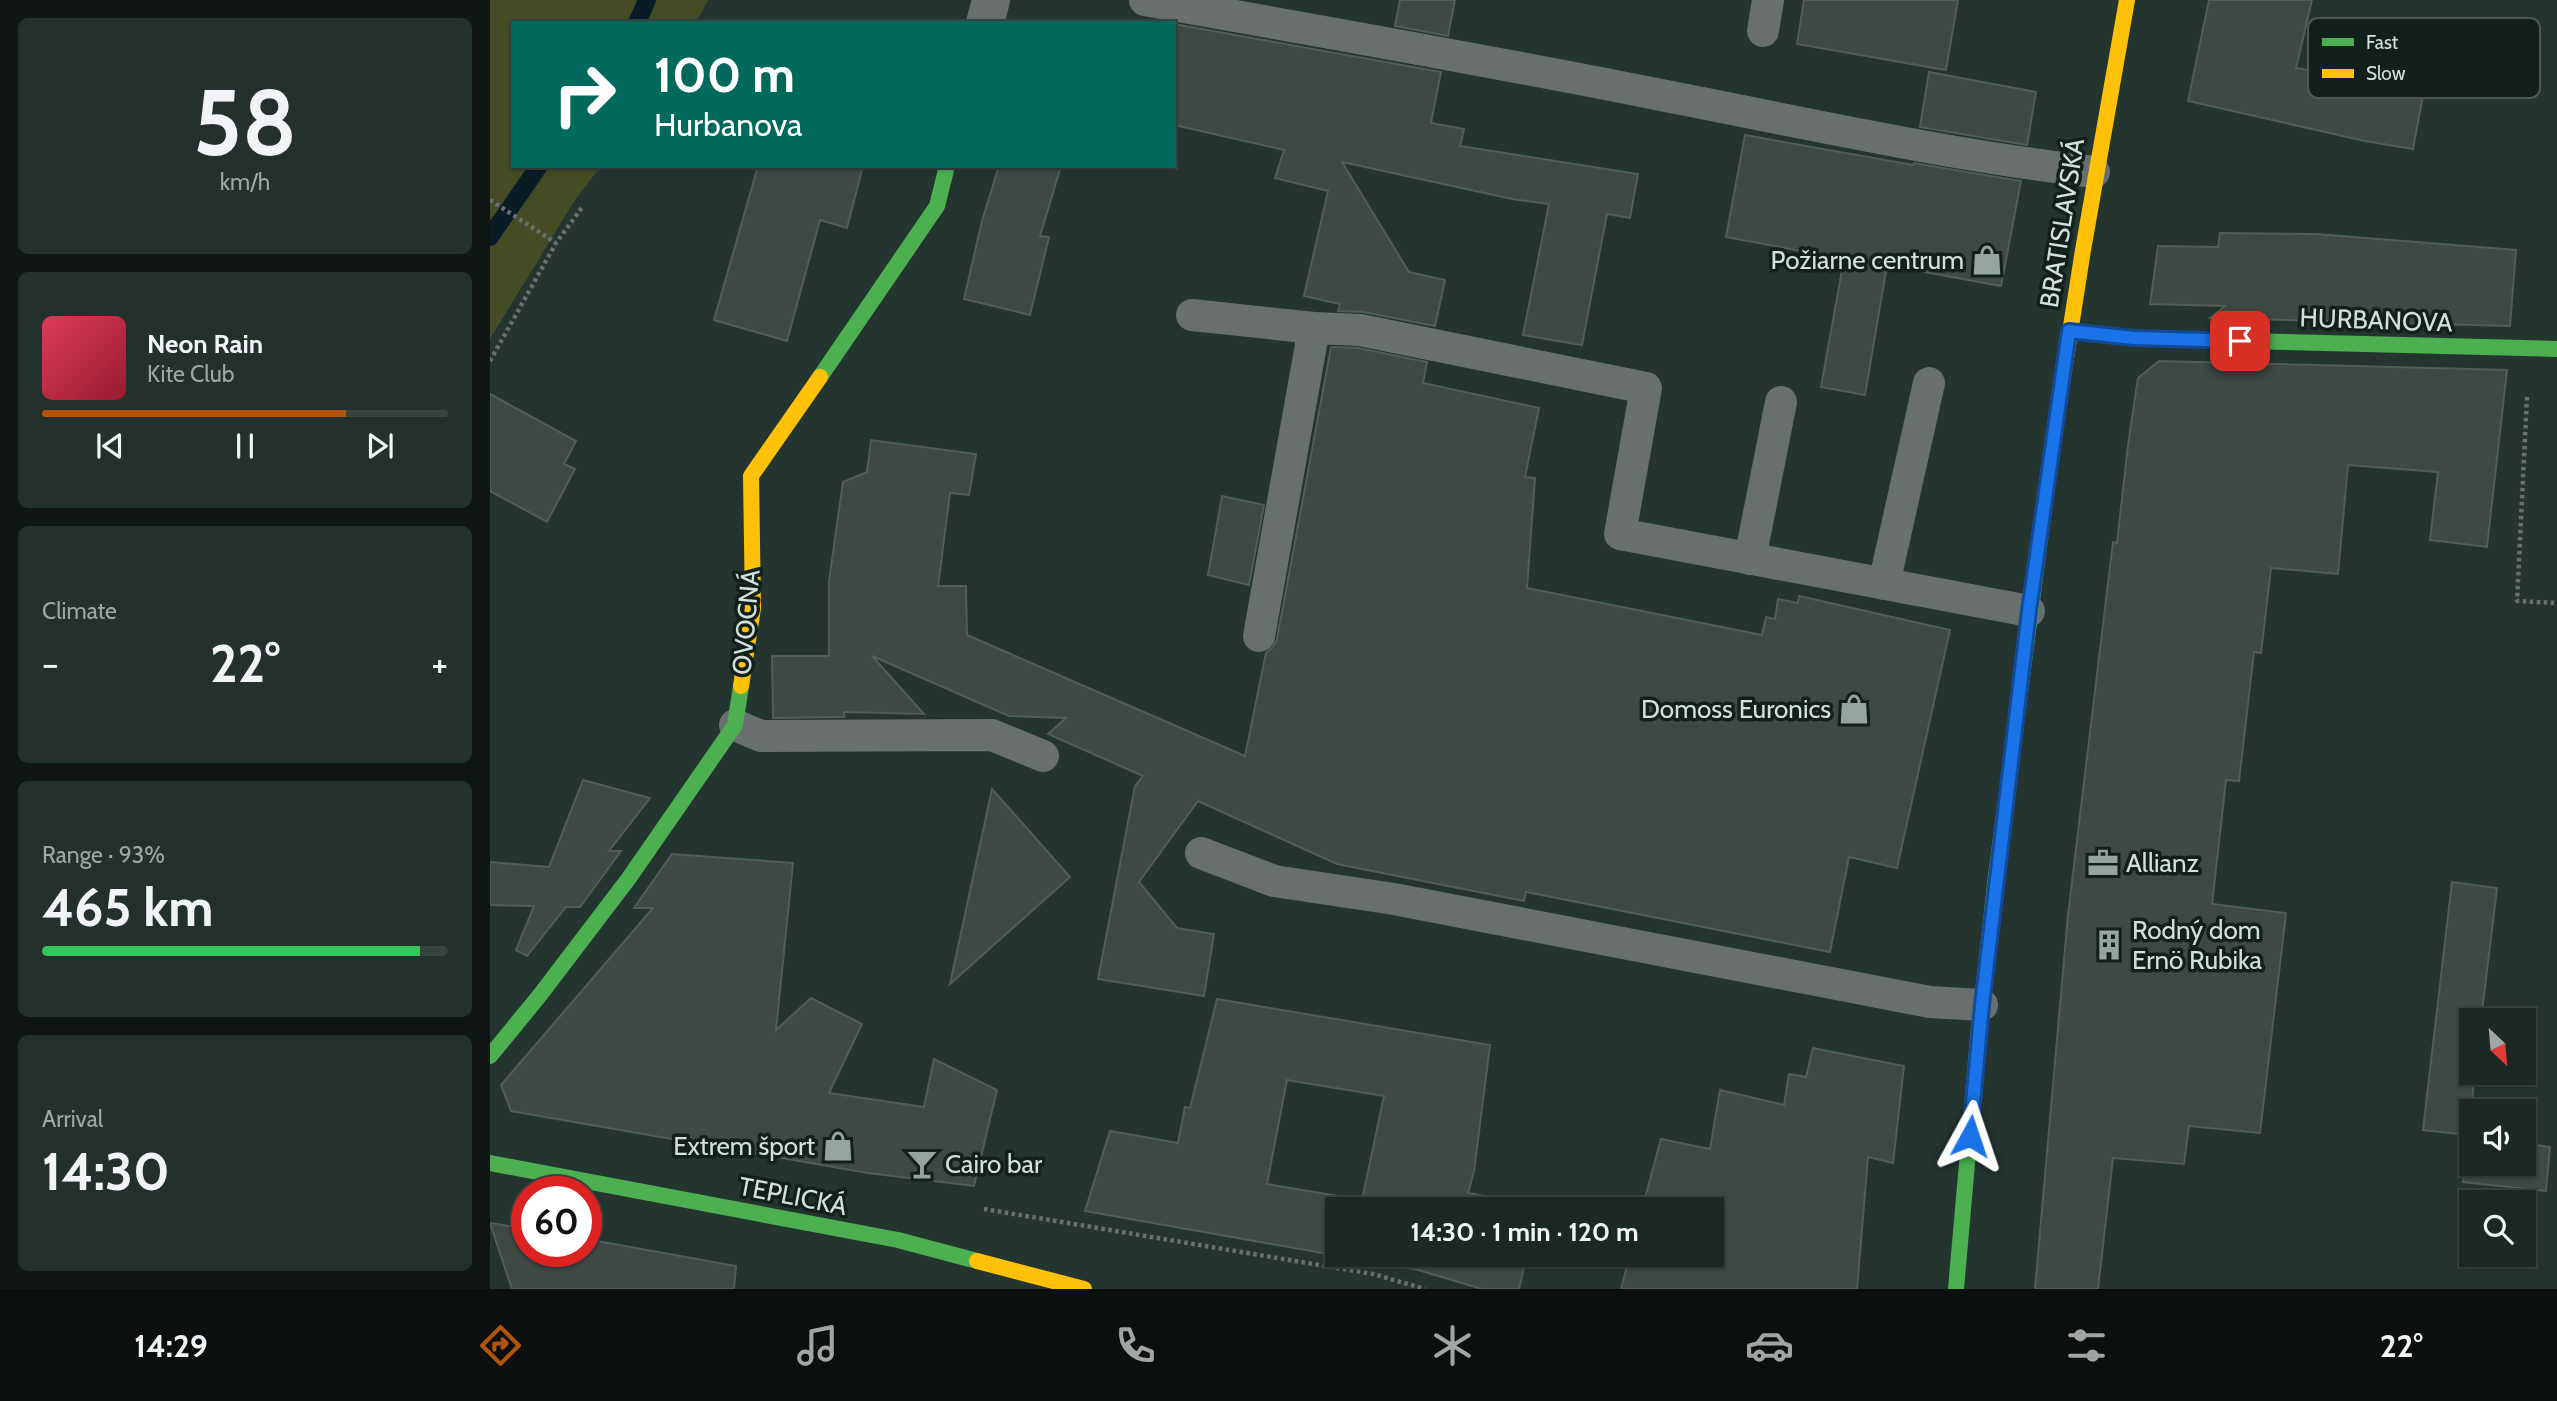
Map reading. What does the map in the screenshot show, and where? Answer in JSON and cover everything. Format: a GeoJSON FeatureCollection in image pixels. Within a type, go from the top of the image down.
{"type":"FeatureCollection","features":[{"type":"Feature","properties":{"kind":"street"},"geometry":{"type":"LineString","coordinates":[[986,21],[991,0]]}},
{"type":"Feature","properties":{"kind":"street","name":"BRATISLAVSKÁ"},"geometry":{"type":"LineString","coordinates":[[1956,1289],[1982,1005],[2029,611],[2094,172],[2127,0]]}},
{"type":"Feature","properties":{"kind":"street","name":"OVOCNÁ"},"geometry":{"type":"LineString","coordinates":[[490,1056],[629,878],[735,725],[753,608],[751,476],[937,206],[946,168]]}},
{"type":"Feature","properties":{"kind":"street","name":"HURBANOVA"},"geometry":{"type":"LineString","coordinates":[[2069,331],[2134,338],[2557,349]]}},
{"type":"Feature","properties":{"kind":"street","name":"TEPLICKÁ"},"geometry":{"type":"LineString","coordinates":[[490,1163],[898,1240],[1084,1289]]}},
{"type":"Feature","properties":{"kind":"lane"},"geometry":{"type":"LineString","coordinates":[[1145,0],[1470,57],[2039,166],[2094,172]]}},
{"type":"Feature","properties":{"kind":"lane"},"geometry":{"type":"LineString","coordinates":[[1763,31],[1768,0]]}},
{"type":"Feature","properties":{"kind":"lane"},"geometry":{"type":"LineString","coordinates":[[1192,315],[1360,330],[1646,388],[1620,534],[2029,611]]}},
{"type":"Feature","properties":{"kind":"lane"},"geometry":{"type":"LineString","coordinates":[[1259,636],[1314,328]]}},
{"type":"Feature","properties":{"kind":"lane"},"geometry":{"type":"LineString","coordinates":[[1884,584],[1929,383]]}},
{"type":"Feature","properties":{"kind":"lane"},"geometry":{"type":"LineString","coordinates":[[1750,559],[1781,402]]}},
{"type":"Feature","properties":{"kind":"lane"},"geometry":{"type":"LineString","coordinates":[[735,725],[761,736],[992,735],[1043,756]]}},
{"type":"Feature","properties":{"kind":"lane"},"geometry":{"type":"LineString","coordinates":[[1201,853],[1274,881],[1407,902],[1930,1002],[1982,1005]]}},
{"type":"Feature","properties":{"kind":"path"},"geometry":{"type":"LineString","coordinates":[[490,200],[556,243]]}},
{"type":"Feature","properties":{"kind":"path"},"geometry":{"type":"LineString","coordinates":[[490,361],[556,243],[583,206]]}},
{"type":"Feature","properties":{"kind":"path"},"geometry":{"type":"LineString","coordinates":[[2527,390],[2517,601],[2557,603]]}},
{"type":"Feature","properties":{"kind":"green space"},"geometry":{"type":"Polygon","coordinates":[[[490,0],[708,0],[697,21],[511,21],[511,168],[599,168],[575,200],[490,339],[490,0]]]}},
{"type":"Feature","properties":{"kind":"building"},"geometry":{"type":"Polygon","coordinates":[[[1400,0],[1455,0],[1448,36],[1395,26],[1400,0]]]}},
{"type":"Feature","properties":{"kind":"building"},"geometry":{"type":"Polygon","coordinates":[[[1804,0],[1958,0],[1946,70],[1797,44],[1804,0]]]}},
{"type":"Feature","properties":{"kind":"building"},"geometry":{"type":"Polygon","coordinates":[[[2209,0],[2312,0],[2296,68],[2308,70],[2308,98],[2423,98],[2413,149],[2365,141],[2188,101],[2209,0]]]}},
{"type":"Feature","properties":{"kind":"building"},"geometry":{"type":"Polygon","coordinates":[[[1176,24],[1441,72],[1431,123],[1464,129],[1460,146],[1638,174],[1630,218],[1607,214],[1582,345],[1523,335],[1549,204],[1512,199],[1342,162],[1409,272],[1445,280],[1435,326],[1363,312],[1338,311],[1340,304],[1304,296],[1328,191],[1275,178],[1284,150],[1176,125],[1176,24]]]}},
{"type":"Feature","properties":{"kind":"building"},"geometry":{"type":"Polygon","coordinates":[[[1929,72],[2036,92],[2027,145],[1920,127],[1929,72]]]}},
{"type":"Feature","properties":{"kind":"building"},"geometry":{"type":"Polygon","coordinates":[[[1745,135],[2021,181],[2001,286],[1887,265],[1865,395],[1821,387],[1844,259],[1726,237],[1745,135]]]}},
{"type":"Feature","properties":{"kind":"building"},"geometry":{"type":"Polygon","coordinates":[[[757,168],[862,168],[847,228],[820,220],[787,341],[714,320],[757,168]]]}},
{"type":"Feature","properties":{"kind":"building"},"geometry":{"type":"Polygon","coordinates":[[[998,168],[1060,168],[1040,236],[1049,237],[1030,315],[964,299],[982,221],[998,168]]]}},
{"type":"Feature","properties":{"kind":"building"},"geometry":{"type":"Polygon","coordinates":[[[2220,233],[2316,234],[2516,250],[2510,326],[2210,318],[2225,306],[2150,304],[2158,246],[2218,247],[2220,233]]]}},
{"type":"Feature","properties":{"kind":"building"},"geometry":{"type":"Polygon","coordinates":[[[1331,347],[1358,348],[1427,362],[1423,383],[1539,408],[1525,477],[1535,478],[1527,588],[1762,635],[1766,617],[1775,619],[1778,599],[1798,603],[1799,596],[1950,630],[1897,868],[1849,857],[1830,952],[1526,892],[1524,901],[1337,864],[1198,801],[1139,882],[1177,928],[1214,934],[1204,996],[1098,979],[1135,786],[1143,776],[1048,734],[1066,718],[1009,716],[872,656],[924,714],[844,712],[844,717],[773,718],[772,656],[829,656],[829,581],[843,482],[867,472],[871,440],[976,454],[969,495],[950,493],[938,586],[966,586],[967,635],[1245,756],[1266,653],[1277,639],[1331,347]]]}},
{"type":"Feature","properties":{"kind":"building"},"geometry":{"type":"Polygon","coordinates":[[[2159,361],[2507,370],[2487,547],[2430,540],[2438,472],[2348,465],[2338,574],[2271,568],[2261,653],[2254,652],[2239,781],[2226,780],[2212,904],[2286,913],[2260,1133],[2189,1126],[2184,1164],[2113,1158],[2098,1289],[2035,1289],[2068,915],[2113,542],[2117,543],[2138,378],[2159,361]]]}},
{"type":"Feature","properties":{"kind":"building"},"geometry":{"type":"Polygon","coordinates":[[[490,394],[576,441],[564,464],[575,469],[547,522],[490,491],[490,394]]]}},
{"type":"Feature","properties":{"kind":"building"},"geometry":{"type":"Polygon","coordinates":[[[1222,496],[1264,505],[1249,585],[1208,575],[1222,496]]]}},
{"type":"Feature","properties":{"kind":"building"},"geometry":{"type":"Polygon","coordinates":[[[583,780],[650,798],[609,851],[621,851],[580,907],[566,907],[527,956],[516,950],[534,906],[490,905],[490,862],[549,867],[583,780]]]}},
{"type":"Feature","properties":{"kind":"building"},"geometry":{"type":"Polygon","coordinates":[[[992,789],[1070,877],[950,984],[992,789]]]}},
{"type":"Feature","properties":{"kind":"building"},"geometry":{"type":"Polygon","coordinates":[[[672,854],[793,863],[776,1030],[811,998],[862,1024],[829,1093],[924,1107],[934,1059],[997,1090],[974,1186],[868,1173],[511,1111],[501,1085],[653,908],[634,908],[672,854]]]}},
{"type":"Feature","properties":{"kind":"building"},"geometry":{"type":"Polygon","coordinates":[[[2452,882],[2497,888],[2482,1008],[2459,1008],[2459,1085],[2474,1085],[2472,1099],[2459,1099],[2459,1134],[2423,1130],[2452,882]]]}},
{"type":"Feature","properties":{"kind":"building"},"geometry":{"type":"Polygon","coordinates":[[[1217,999],[1490,1045],[1474,1171],[1468,1193],[1490,1197],[1363,1197],[1384,1096],[1287,1080],[1267,1184],[1344,1197],[1325,1197],[1325,1254],[1085,1211],[1110,1131],[1178,1143],[1185,1107],[1190,1108],[1217,999]]]}},
{"type":"Feature","properties":{"kind":"building"},"geometry":{"type":"Polygon","coordinates":[[[1813,1048],[1904,1066],[1893,1163],[1868,1157],[1857,1289],[1621,1289],[1627,1267],[1724,1267],[1724,1197],[1645,1197],[1661,1139],[1710,1149],[1720,1090],[1784,1105],[1789,1074],[1806,1077],[1813,1048]]]}},
{"type":"Feature","properties":{"kind":"building"},"geometry":{"type":"Polygon","coordinates":[[[2536,1145],[2550,1147],[2546,1191],[2463,1182],[2464,1176],[2536,1176],[2536,1145]]]}},
{"type":"Feature","properties":{"kind":"building"},"geometry":{"type":"Polygon","coordinates":[[[490,1223],[511,1226],[511,1267],[602,1267],[602,1242],[736,1266],[734,1289],[512,1289],[490,1223]]]}},
{"type":"Feature","properties":{"kind":"building"},"geometry":{"type":"Polygon","coordinates":[[[1401,1267],[1524,1267],[1519,1289],[1482,1289],[1401,1267]]]}},
{"type":"Feature","properties":{"kind":"waterway"},"geometry":{"type":"LineString","coordinates":[[638,21],[647,0]]}},
{"type":"Feature","properties":{"kind":"waterway"},"geometry":{"type":"LineString","coordinates":[[490,237],[538,168]]}},
{"type":"Feature","properties":{"kind":"traffic: fast"},"geometry":{"type":"LineString","coordinates":[[820,377],[937,206],[946,168]]}},
{"type":"Feature","properties":{"kind":"traffic: fast"},"geometry":{"type":"LineString","coordinates":[[2069,331],[2134,338],[2557,349]]}},
{"type":"Feature","properties":{"kind":"traffic: fast"},"geometry":{"type":"LineString","coordinates":[[1956,1289],[1978,1038],[1996,876],[2052,447]]}},
{"type":"Feature","properties":{"kind":"traffic: fast"},"geometry":{"type":"LineString","coordinates":[[490,1056],[629,878],[735,725],[741,686]]}},
{"type":"Feature","properties":{"kind":"traffic: fast"},"geometry":{"type":"LineString","coordinates":[[490,1163],[898,1240],[977,1261]]}},
{"type":"Feature","properties":{"kind":"traffic: slow"},"geometry":{"type":"LineString","coordinates":[[2052,447],[2127,0]]}},
{"type":"Feature","properties":{"kind":"traffic: slow"},"geometry":{"type":"LineString","coordinates":[[741,686],[753,608],[751,476],[820,377]]}},
{"type":"Feature","properties":{"kind":"traffic: slow"},"geometry":{"type":"LineString","coordinates":[[977,1261],[1084,1289]]}},
{"type":"Feature","properties":{"kind":"place","name":"Požiarne centrum"},"geometry":{"type":"Point","coordinates":[1987,260]}},
{"type":"Feature","properties":{"kind":"place","name":"Domoss Euronics"},"geometry":{"type":"Point","coordinates":[1854,709]}},
{"type":"Feature","properties":{"kind":"place","name":"Allianz"},"geometry":{"type":"Point","coordinates":[2103,863]}},
{"type":"Feature","properties":{"kind":"place","name":"Rodný dom Ernö Rubika"},"geometry":{"type":"Point","coordinates":[2109,945]}},
{"type":"Feature","properties":{"kind":"place","name":"Extrem šport"},"geometry":{"type":"Point","coordinates":[838,1146]}},
{"type":"Feature","properties":{"kind":"place","name":"Cairo bar"},"geometry":{"type":"Point","coordinates":[922,1164]}},
{"type":"Feature","properties":{"kind":"route"},"geometry":{"type":"LineString","coordinates":[[1970,1136],[1982,1005],[2029,611],[2069,331],[2134,338],[2240,341]]}}]}
